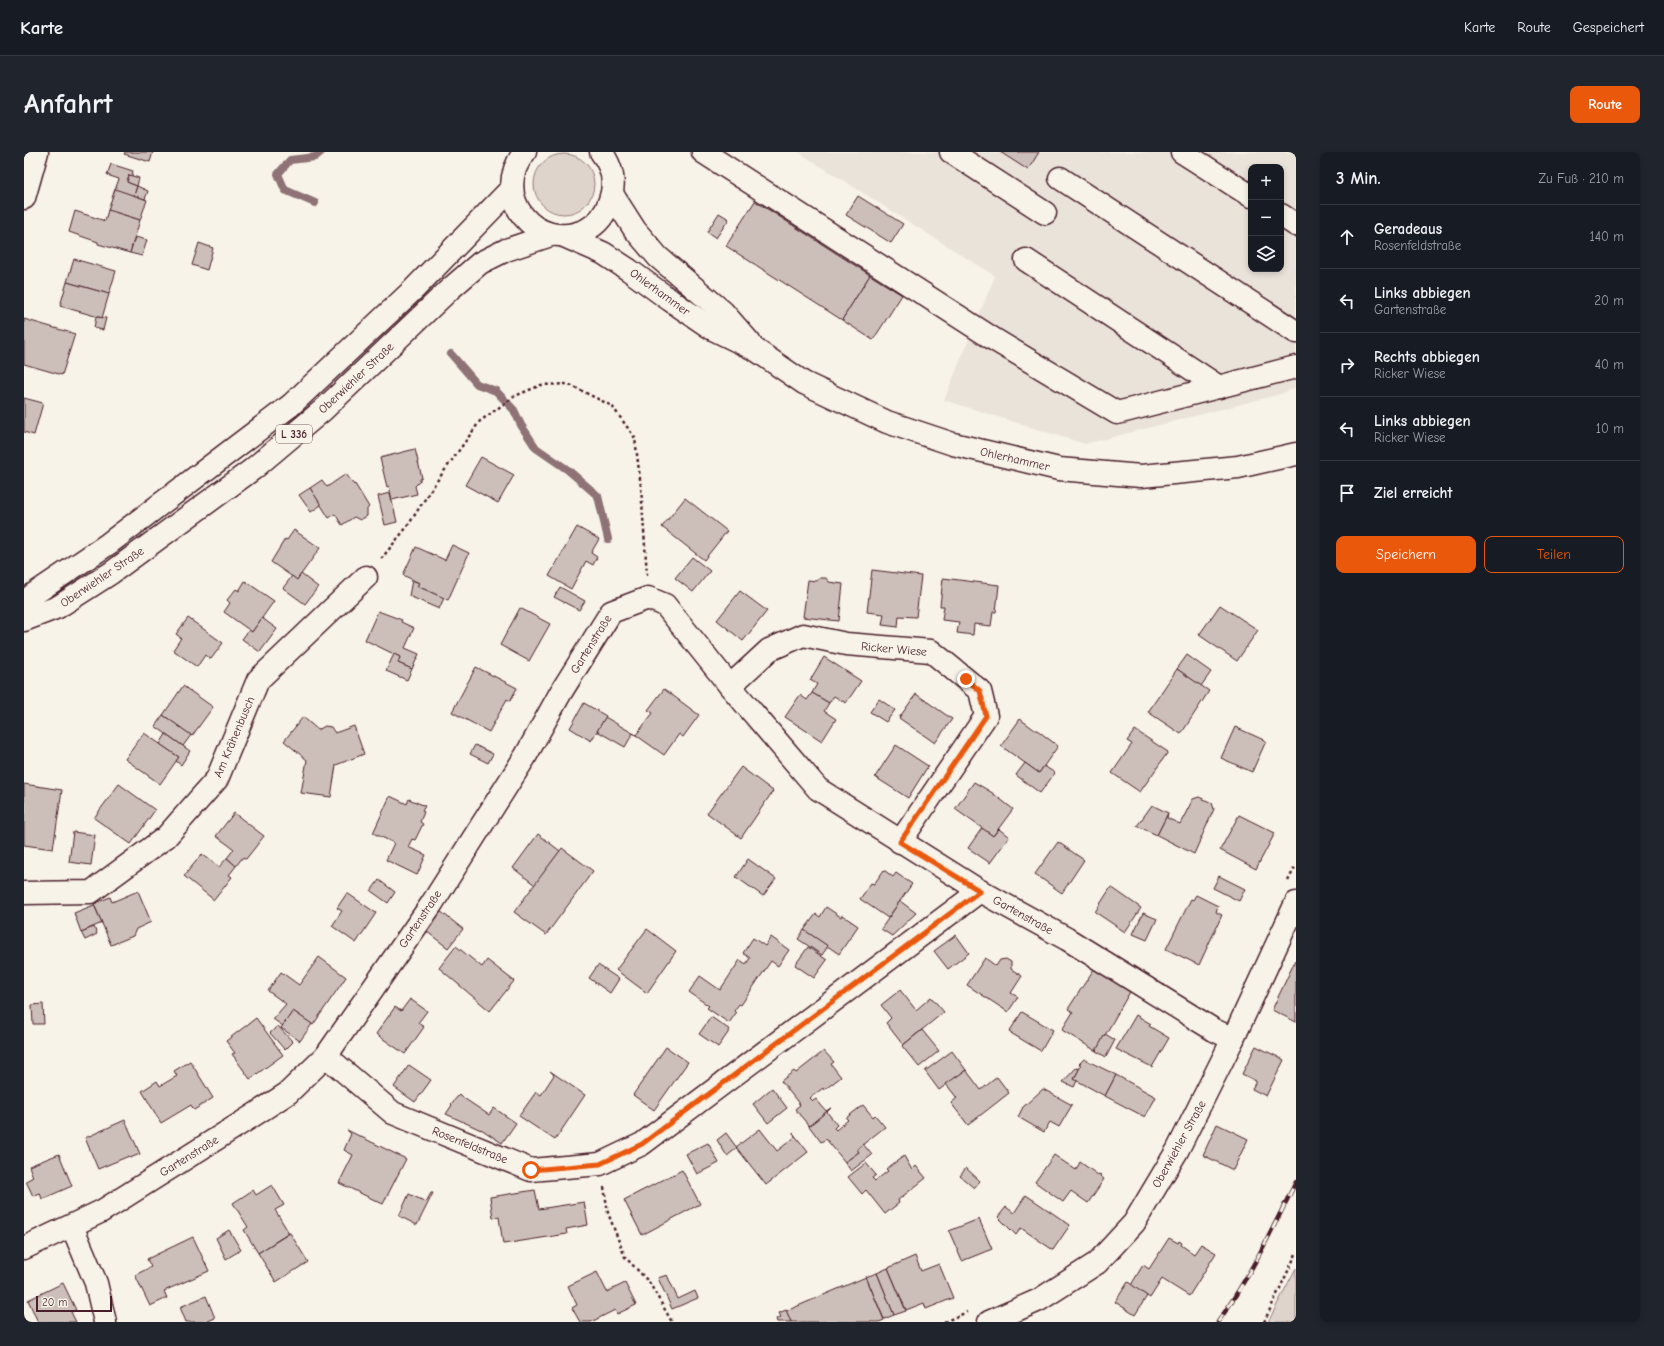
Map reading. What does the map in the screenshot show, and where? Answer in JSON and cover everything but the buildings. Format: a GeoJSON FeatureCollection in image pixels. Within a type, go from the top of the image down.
{"type":"FeatureCollection","features":[{"type":"Feature","properties":{"kind":"street"},"geometry":{"type":"LineString","coordinates":[[24,198],[37,152]]}},
{"type":"Feature","properties":{"kind":"street"},"geometry":{"type":"LineString","coordinates":[[512,188],[514,173],[519,159],[525,152]]}},
{"type":"Feature","properties":{"kind":"street"},"geometry":{"type":"LineString","coordinates":[[703,152],[995,340],[1117,413],[1296,367]]}},
{"type":"Feature","properties":{"kind":"street"},"geometry":{"type":"LineString","coordinates":[[951,152],[1045,213]]}},
{"type":"Feature","properties":{"kind":"street"},"geometry":{"type":"LineString","coordinates":[[1182,152],[1248,194]]}},
{"type":"Feature","properties":{"kind":"street"},"geometry":{"type":"LineString","coordinates":[[608,157],[613,180],[612,194]]}},
{"type":"Feature","properties":{"kind":"street"},"geometry":{"type":"LineString","coordinates":[[1060,178],[1296,332]]}},
{"type":"Feature","properties":{"kind":"street","name":"Ohlerhammer"},"geometry":{"type":"LineString","coordinates":[[512,188],[515,204],[524,218],[536,228],[603,253],[711,328],[756,350],[804,383],[887,422],[953,444],[1059,469],[1140,476],[1238,467],[1296,454]]}},
{"type":"Feature","properties":{"kind":"street","name":"Oberwiehler Straße"},"geometry":{"type":"LineString","coordinates":[[24,603],[34,594],[108,544],[292,405],[414,289],[512,188]]}},
{"type":"Feature","properties":{"kind":"street","name":"Ohlerhammer"},"geometry":{"type":"LineString","coordinates":[[612,194],[635,230],[658,257],[723,312],[756,350]]}},
{"type":"Feature","properties":{"kind":"street","name":"Oberwiehler Straße"},"geometry":{"type":"LineString","coordinates":[[24,620],[58,607],[111,573],[253,469],[323,410],[450,289],[480,263],[506,250],[558,235],[578,234],[590,228],[601,219],[608,207],[612,194]]}},
{"type":"Feature","properties":{"kind":"street"},"geometry":{"type":"LineString","coordinates":[[1284,217],[1296,225]]}},
{"type":"Feature","properties":{"kind":"street"},"geometry":{"type":"LineString","coordinates":[[1026,260],[1220,387]]}},
{"type":"Feature","properties":{"kind":"street","name":"Am Krähenbusch"},"geometry":{"type":"LineString","coordinates":[[24,893],[90,892],[166,837],[217,779],[258,680],[366,577]]}},
{"type":"Feature","properties":{"kind":"street","name":"Gartenstraße"},"geometry":{"type":"LineString","coordinates":[[24,1248],[102,1211],[288,1093],[326,1056],[430,905],[525,758],[561,692],[611,612],[648,598],[665,605],[730,686],[818,789],[980,891],[1067,939],[1214,1030],[1233,1039]]}},
{"type":"Feature","properties":{"kind":"street","name":"Ricker Wiese"},"geometry":{"type":"LineString","coordinates":[[730,686],[769,650],[804,635],[846,644],[931,651],[980,691],[986,716],[900,842]]}},
{"type":"Feature","properties":{"kind":"street","name":"Rosenfeldstraße"},"geometry":{"type":"LineString","coordinates":[[326,1056],[393,1113],[531,1170],[600,1164],[642,1144],[980,891]]}},
{"type":"Feature","properties":{"kind":"street","name":"Oberwiehler Straße"},"geometry":{"type":"LineString","coordinates":[[989,1322],[1039,1300],[1097,1263],[1134,1222],[1178,1151],[1233,1039],[1291,894]]}},
{"type":"Feature","properties":{"kind":"street"},"geometry":{"type":"LineString","coordinates":[[72,1226],[96,1283],[105,1322]]}},
{"type":"Feature","properties":{"kind":"path"},"geometry":{"type":"LineString","coordinates":[[366,577],[407,527],[432,488],[480,421],[515,396],[540,385],[568,384],[612,406],[635,438],[641,487],[648,598]]}},
{"type":"Feature","properties":{"kind":"path"},"geometry":{"type":"LineString","coordinates":[[1291,894],[1296,865]]}},
{"type":"Feature","properties":{"kind":"path"},"geometry":{"type":"LineString","coordinates":[[600,1164],[608,1213],[625,1258],[649,1282],[672,1322]]}},
{"type":"Feature","properties":{"kind":"path"},"geometry":{"type":"LineString","coordinates":[[1264,1322],[1296,1254]]}},
{"type":"Feature","properties":{"kind":"path"},"geometry":{"type":"LineString","coordinates":[[944,1322],[968,1312]]}},
{"type":"Feature","properties":{"kind":"shaded area"},"geometry":{"type":"Polygon","coordinates":[[[798,152],[1296,152],[1296,387],[1281,394],[1085,444],[944,400],[995,276],[798,152]]]}},
{"type":"Feature","properties":{"kind":"shaded area"},"geometry":{"type":"Polygon","coordinates":[[[564,154],[580,159],[585,163],[589,168],[594,184],[589,200],[585,205],[580,209],[564,214],[548,209],[543,205],[539,200],[534,184],[539,168],[543,163],[548,159],[564,154]]]}},
{"type":"Feature","properties":{"kind":"shaded area"},"geometry":{"type":"Polygon","coordinates":[[[1296,1268],[1296,1322],[1268,1322],[1296,1268]]]}},
{"type":"Feature","properties":{"kind":"waterway"},"geometry":{"type":"LineString","coordinates":[[315,203],[285,190],[278,174],[290,160],[315,157],[321,152]]}},
{"type":"Feature","properties":{"kind":"waterway"},"geometry":{"type":"LineString","coordinates":[[451,354],[477,384],[496,391],[514,410],[521,425],[536,448],[568,470],[598,496],[608,539]]}},
{"type":"Feature","properties":{"kind":"railway"},"geometry":{"type":"LineString","coordinates":[[1218,1322],[1250,1271],[1296,1182]]}},
{"type":"Feature","properties":{"kind":"route"},"geometry":{"type":"LineString","coordinates":[[531,1170],[600,1164],[642,1144],[980,891],[900,842],[986,716],[980,691],[966,679]]}}]}
